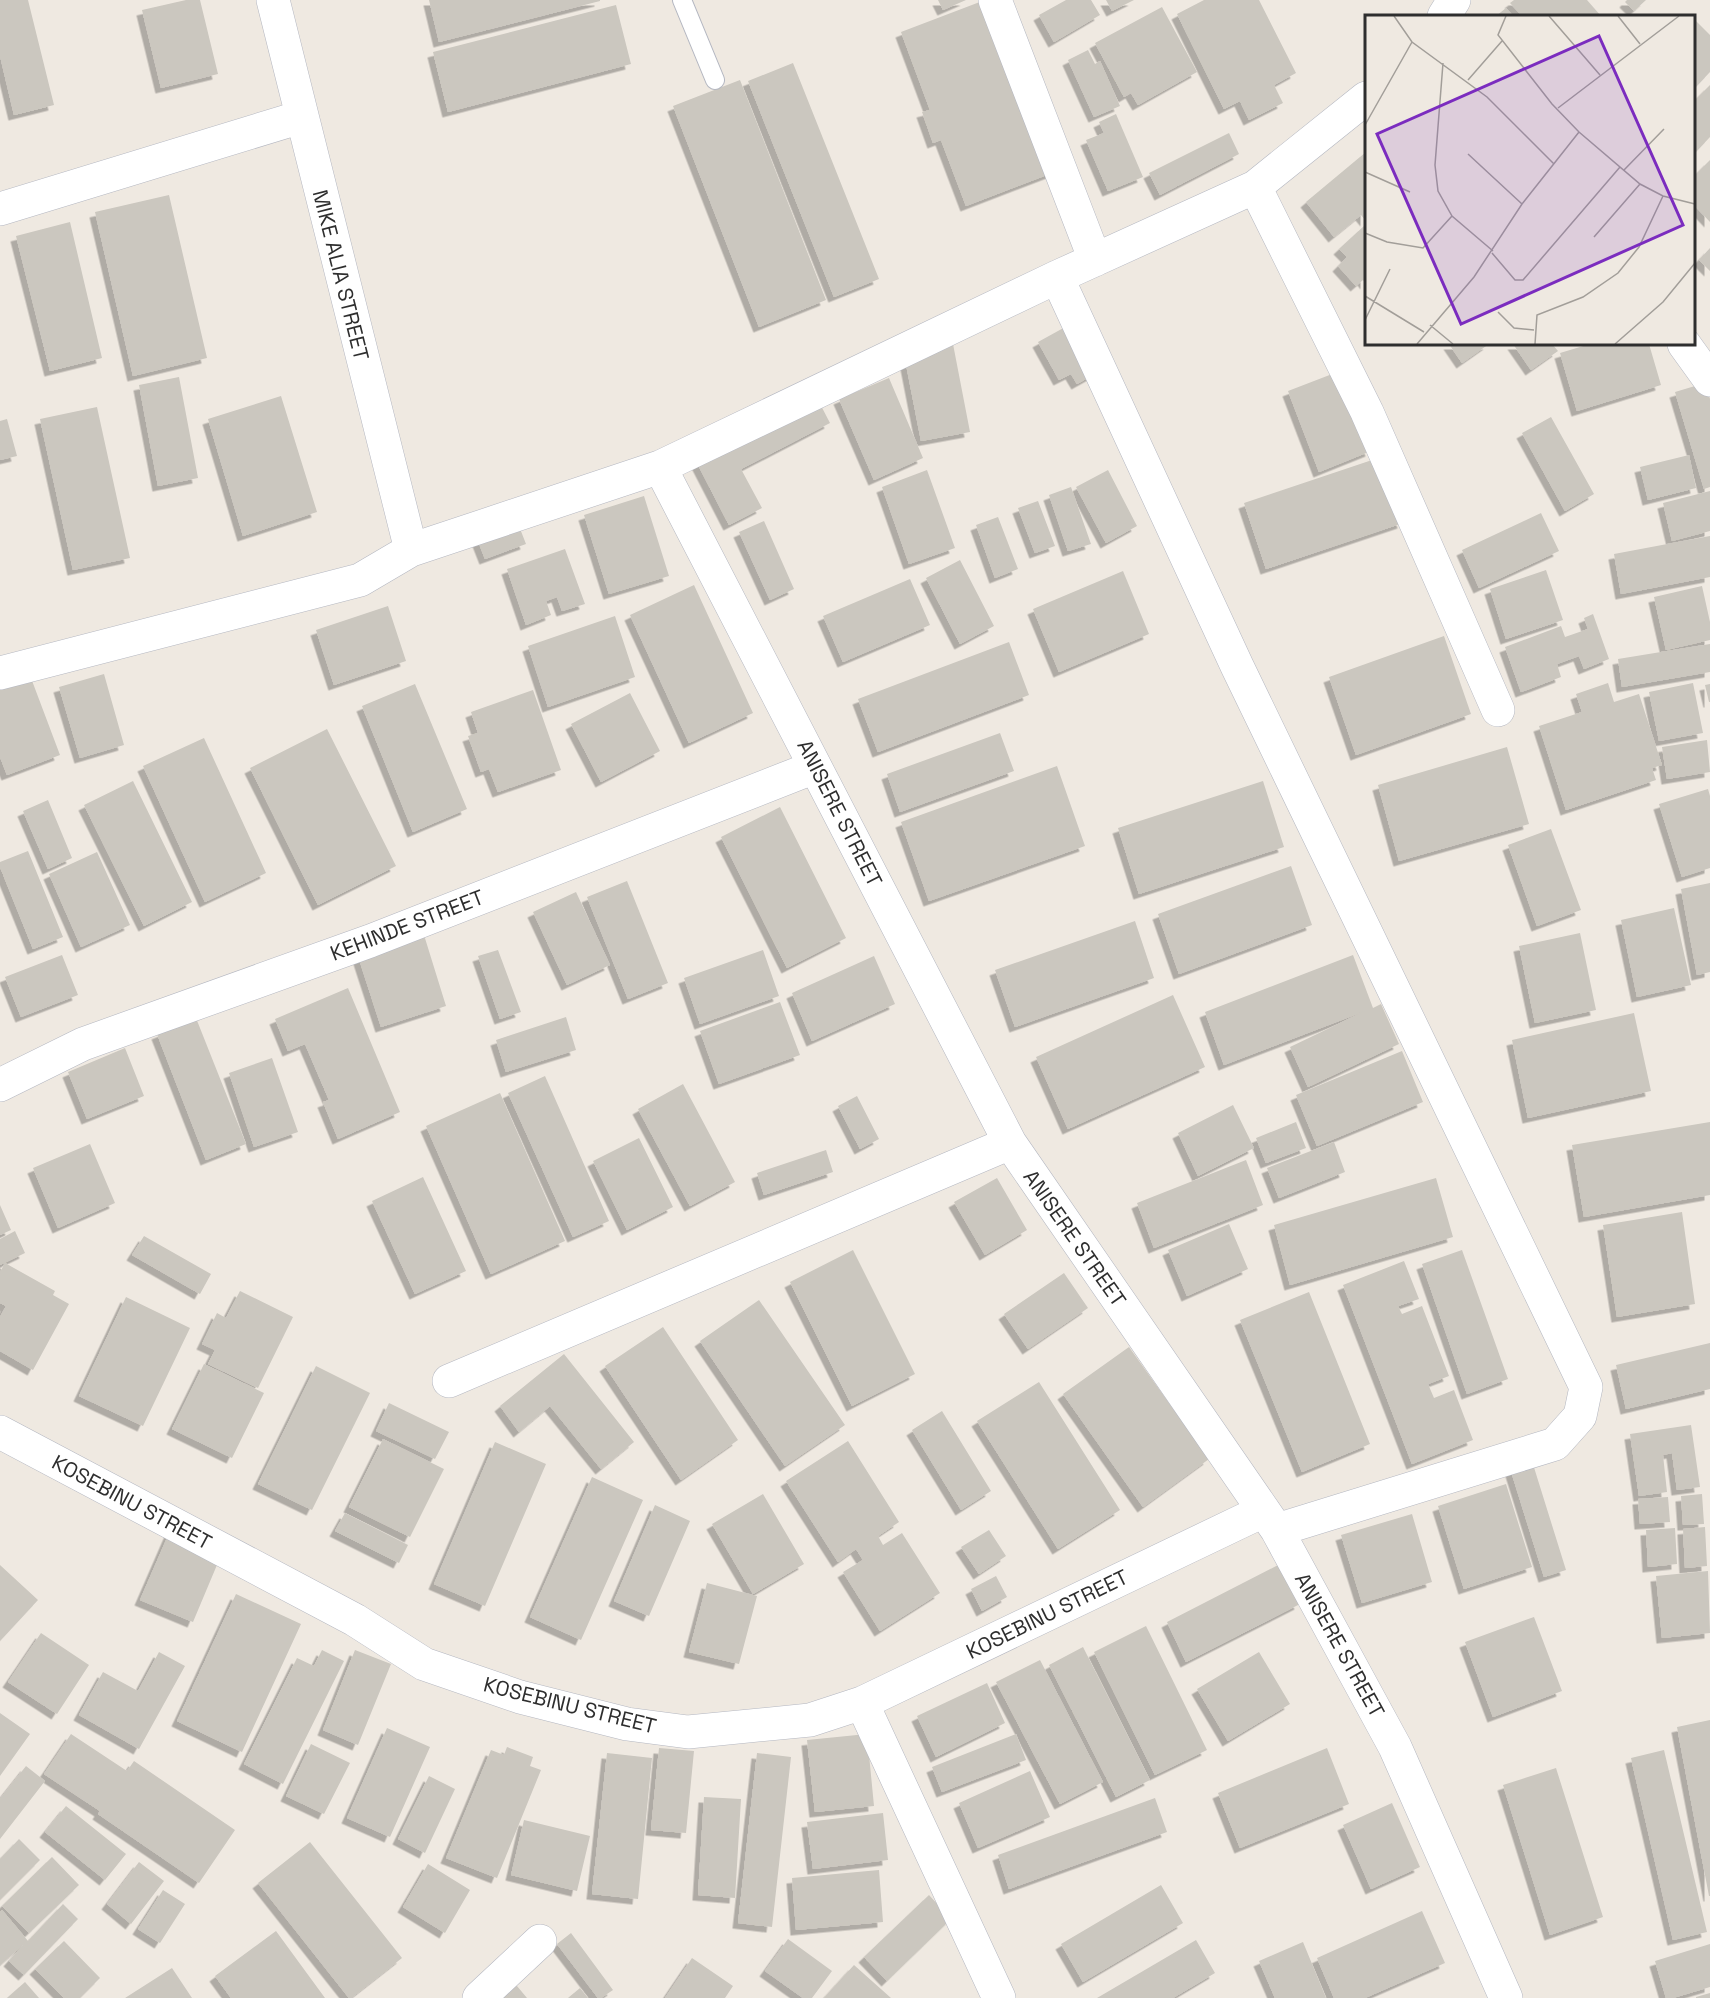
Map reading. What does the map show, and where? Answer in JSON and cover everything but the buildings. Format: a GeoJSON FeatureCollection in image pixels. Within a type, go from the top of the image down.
{"type":"FeatureCollection","features":[{"type":"Feature","properties":{"kind":"street","name":"MIKE ALIA STREET"},"geometry":{"type":"LineString","coordinates":[[273,0],[411,550]]}},
{"type":"Feature","properties":{"kind":"street"},"geometry":{"type":"LineString","coordinates":[[995,0],[1095,260]]}},
{"type":"Feature","properties":{"kind":"street"},"geometry":{"type":"LineString","coordinates":[[1445,15],[1454,0]]}},
{"type":"Feature","properties":{"kind":"street"},"geometry":{"type":"LineString","coordinates":[[0,673],[360,580],[411,550],[660,467],[1057,277],[1255,187],[1365,99]]}},
{"type":"Feature","properties":{"kind":"street"},"geometry":{"type":"LineString","coordinates":[[0,209],[301,117]]}},
{"type":"Feature","properties":{"kind":"street"},"geometry":{"type":"LineString","coordinates":[[1255,187],[1367,412],[1498,710]]}},
{"type":"Feature","properties":{"kind":"street","name":"KOSEBINU STREET"},"geometry":{"type":"LineString","coordinates":[[0,1432],[355,1620],[424,1664],[520,1697],[627,1724],[688,1732],[810,1720],[862,1703],[1270,1521],[1555,1444],[1580,1416],[1586,1387],[1237,666],[1057,277]]}},
{"type":"Feature","properties":{"kind":"street"},"geometry":{"type":"LineString","coordinates":[[1685,345],[1710,380]]}},
{"type":"Feature","properties":{"kind":"street","name":"ANISERE STREET"},"geometry":{"type":"LineString","coordinates":[[660,467],[1010,1143],[1270,1521],[1395,1747],[1506,1998]]}},
{"type":"Feature","properties":{"kind":"street","name":"KEHINDE STREET"},"geometry":{"type":"LineString","coordinates":[[0,1085],[83,1044],[370,940],[815,766]]}},
{"type":"Feature","properties":{"kind":"street"},"geometry":{"type":"LineString","coordinates":[[449,1381],[1010,1143]]}},
{"type":"Feature","properties":{"kind":"street"},"geometry":{"type":"LineString","coordinates":[[862,1703],[999,1998]]}},
{"type":"Feature","properties":{"kind":"street"},"geometry":{"type":"LineString","coordinates":[[479,1998],[540,1941]]}},
{"type":"Feature","properties":{"kind":"lane"},"geometry":{"type":"LineString","coordinates":[[682,0],[715,80]]}}]}
